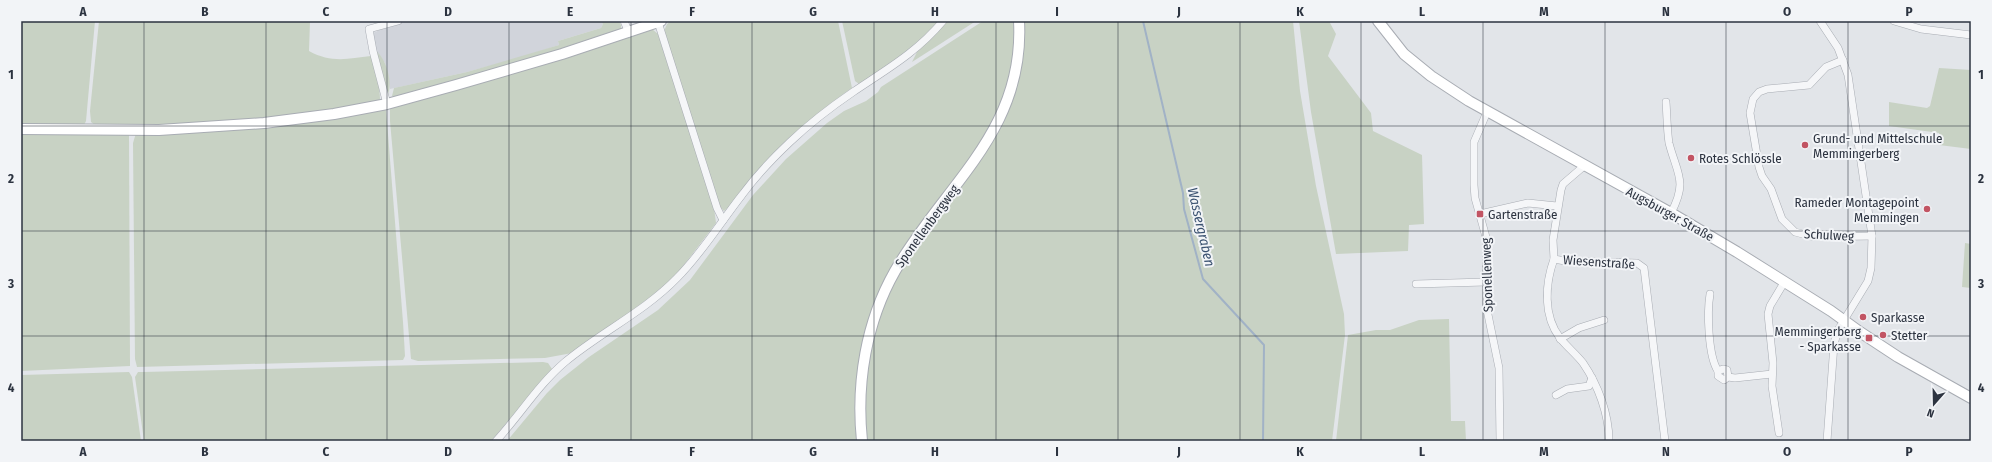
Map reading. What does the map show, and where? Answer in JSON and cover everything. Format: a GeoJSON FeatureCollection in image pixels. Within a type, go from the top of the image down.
{"type":"FeatureCollection","features":[{"type":"Feature","properties":{"kind":"street"},"geometry":{"type":"LineString","coordinates":[[387,104],[373,51],[369,29],[398,21]]}},
{"type":"Feature","properties":{"kind":"street"},"geometry":{"type":"LineString","coordinates":[[624,21],[629,33]]}},
{"type":"Feature","properties":{"kind":"street"},"geometry":{"type":"LineString","coordinates":[[496,441],[539,388],[560,366],[585,347],[637,312],[668,287],[696,257],[753,180],[790,142],[827,110],[913,52],[929,38],[943,21]]}},
{"type":"Feature","properties":{"kind":"street","name":"Sponellenbergweg"},"geometry":{"type":"LineString","coordinates":[[862,441],[860,404],[863,365],[878,308],[904,256],[928,221],[966,173],[1000,118],[1016,71],[1020,21]]}},
{"type":"Feature","properties":{"kind":"street","name":"Augsburger Straße"},"geometry":{"type":"LineString","coordinates":[[1378,21],[1404,54],[1431,76],[1488,112],[1671,213],[1785,281],[1844,319],[1860,332],[1898,357],[1971,398]]}},
{"type":"Feature","properties":{"kind":"street"},"geometry":{"type":"LineString","coordinates":[[1820,21],[1833,40],[1843,60],[1851,90],[1872,236],[1871,268],[1868,281],[1838,330],[1834,344],[1827,441]]}},
{"type":"Feature","properties":{"kind":"street"},"geometry":{"type":"LineString","coordinates":[[1894,21],[1921,29],[1971,35]]}},
{"type":"Feature","properties":{"kind":"street"},"geometry":{"type":"LineString","coordinates":[[21,129],[159,130],[286,121],[387,104],[456,85],[629,33],[660,22],[716,208],[723,220]]}},
{"type":"Feature","properties":{"kind":"street","name":"Schulweg"},"geometry":{"type":"LineString","coordinates":[[1843,60],[1826,66],[1809,85],[1767,89],[1759,92],[1754,99],[1750,113],[1759,167],[1771,190],[1782,220],[1795,232],[1814,237],[1872,236]]}},
{"type":"Feature","properties":{"kind":"street"},"geometry":{"type":"LineString","coordinates":[[1666,102],[1669,141],[1681,184],[1679,198],[1671,213]]}},
{"type":"Feature","properties":{"kind":"street","name":"Sponellenweg"},"geometry":{"type":"LineString","coordinates":[[1488,112],[1475,137],[1475,198],[1486,237],[1486,305],[1499,368],[1500,441]]}},
{"type":"Feature","properties":{"kind":"street","name":"Wiesenstraße"},"geometry":{"type":"LineString","coordinates":[[1584,166],[1564,184],[1557,206],[1553,240],[1554,259],[1565,261],[1637,263],[1644,268],[1665,441]]}},
{"type":"Feature","properties":{"kind":"street"},"geometry":{"type":"LineString","coordinates":[[1480,214],[1528,203],[1557,206]]}},
{"type":"Feature","properties":{"kind":"street"},"geometry":{"type":"LineString","coordinates":[[1554,259],[1550,274],[1548,311],[1550,319],[1560,339],[1582,362],[1592,378],[1605,411],[1609,441]]}},
{"type":"Feature","properties":{"kind":"street"},"geometry":{"type":"LineString","coordinates":[[1779,433],[1772,374],[1773,363],[1769,310],[1785,281]]}},
{"type":"Feature","properties":{"kind":"street"},"geometry":{"type":"LineString","coordinates":[[1416,284],[1485,282]]}},
{"type":"Feature","properties":{"kind":"street"},"geometry":{"type":"LineString","coordinates":[[1710,294],[1708,311],[1711,342],[1715,364],[1718,371],[1725,369],[1728,377],[1736,378],[1772,374]]}},
{"type":"Feature","properties":{"kind":"street"},"geometry":{"type":"LineString","coordinates":[[1560,339],[1579,328],[1604,320]]}},
{"type":"Feature","properties":{"kind":"street"},"geometry":{"type":"LineString","coordinates":[[1556,395],[1567,389],[1589,386],[1592,378]]}},
{"type":"Feature","properties":{"kind":"shaded area"},"geometry":{"type":"Polygon","coordinates":[[[408,21],[601,21],[603,24],[601,28],[558,41],[559,45],[522,57],[467,72],[390,89],[385,63],[376,51],[373,33],[393,24],[408,21]]]}},
{"type":"Feature","properties":{"kind":"green space"},"geometry":{"type":"Polygon","coordinates":[[[21,21],[95,21],[86,121],[84,125],[21,126],[21,21]]]}},
{"type":"Feature","properties":{"kind":"green space"},"geometry":{"type":"Polygon","coordinates":[[[99,21],[310,21],[309,51],[332,59],[371,56],[379,84],[380,99],[379,101],[310,114],[180,125],[95,125],[91,122],[90,111],[99,21]]]}},
{"type":"Feature","properties":{"kind":"green space"},"geometry":{"type":"Polygon","coordinates":[[[601,21],[619,21],[621,25],[621,32],[435,88],[394,97],[392,96],[394,88],[467,72],[559,45],[558,41],[601,28],[603,24],[601,21]]]}},
{"type":"Feature","properties":{"kind":"green space"},"geometry":{"type":"Polygon","coordinates":[[[671,21],[838,21],[852,88],[818,113],[786,142],[724,211],[719,206],[664,31],[667,24],[671,21]]]}},
{"type":"Feature","properties":{"kind":"green space"},"geometry":{"type":"Polygon","coordinates":[[[842,21],[939,21],[915,47],[859,84],[855,81],[842,21]]]}},
{"type":"Feature","properties":{"kind":"green space"},"geometry":{"type":"Polygon","coordinates":[[[946,21],[976,21],[912,62],[918,50],[946,21]]]}},
{"type":"Feature","properties":{"kind":"green space"},"geometry":{"type":"Polygon","coordinates":[[[983,21],[1014,21],[1017,42],[1005,90],[993,120],[977,149],[959,178],[900,261],[875,304],[868,322],[863,342],[856,383],[855,423],[857,441],[507,441],[547,393],[560,380],[589,357],[658,310],[690,280],[753,195],[786,159],[827,123],[844,111],[866,101],[878,92],[881,87],[983,21]]]}},
{"type":"Feature","properties":{"kind":"green space"},"geometry":{"type":"Polygon","coordinates":[[[1024,21],[1293,21],[1300,91],[1316,186],[1344,314],[1345,335],[1332,441],[867,441],[866,393],[868,369],[878,323],[886,301],[908,258],[986,149],[1002,122],[1014,92],[1021,59],[1024,21]]]}},
{"type":"Feature","properties":{"kind":"green space"},"geometry":{"type":"Polygon","coordinates":[[[1299,21],[1329,21],[1336,34],[1328,56],[1371,113],[1373,131],[1422,155],[1424,224],[1409,225],[1408,251],[1336,254],[1311,112],[1299,21]]]}},
{"type":"Feature","properties":{"kind":"green space"},"geometry":{"type":"Polygon","coordinates":[[[652,29],[658,34],[714,208],[716,223],[681,269],[660,290],[572,353],[545,358],[418,361],[411,359],[390,108],[652,29]]]}},
{"type":"Feature","properties":{"kind":"green space"},"geometry":{"type":"Polygon","coordinates":[[[376,51],[383,59],[388,71],[390,84],[388,94],[376,51]]]}},
{"type":"Feature","properties":{"kind":"green space"},"geometry":{"type":"Polygon","coordinates":[[[1939,68],[1971,70],[1971,149],[1939,145],[1939,133],[1889,126],[1889,102],[1927,108],[1930,106],[1939,68]]]}},
{"type":"Feature","properties":{"kind":"green space"},"geometry":{"type":"Polygon","coordinates":[[[386,109],[403,322],[405,356],[403,360],[137,367],[135,359],[133,143],[136,133],[386,109]]]}},
{"type":"Feature","properties":{"kind":"green space"},"geometry":{"type":"Polygon","coordinates":[[[21,132],[129,134],[130,366],[21,371],[21,132]]]}},
{"type":"Feature","properties":{"kind":"green space"},"geometry":{"type":"Polygon","coordinates":[[[1965,243],[1971,244],[1971,288],[1962,287],[1965,243]]]}},
{"type":"Feature","properties":{"kind":"green space"},"geometry":{"type":"Polygon","coordinates":[[[1449,319],[1451,421],[1465,421],[1466,441],[1336,441],[1348,335],[1376,330],[1390,330],[1419,320],[1449,319]]]}},
{"type":"Feature","properties":{"kind":"green space"},"geometry":{"type":"Polygon","coordinates":[[[548,363],[552,369],[491,441],[144,441],[135,377],[138,372],[548,363]]]}},
{"type":"Feature","properties":{"kind":"green space"},"geometry":{"type":"Polygon","coordinates":[[[129,372],[132,377],[141,441],[21,441],[21,375],[129,372]]]}},
{"type":"Feature","properties":{"kind":"waterway","name":"Wassergraben"},"geometry":{"type":"LineString","coordinates":[[1143,21],[1183,193],[1184,209],[1203,279],[1264,345],[1263,441]]}},
{"type":"Feature","properties":{"kind":"place","name":"Grund- und Mittelschule Memmingerberg"},"geometry":{"type":"Point","coordinates":[1805,145]}},
{"type":"Feature","properties":{"kind":"place","name":"Rotes Schlössle"},"geometry":{"type":"Point","coordinates":[1691,158]}},
{"type":"Feature","properties":{"kind":"place","name":"Rameder Montagepoint Memmingen"},"geometry":{"type":"Point","coordinates":[1927,209]}},
{"type":"Feature","properties":{"kind":"place","name":"Gartenstraße"},"geometry":{"type":"Point","coordinates":[1480,214]}},
{"type":"Feature","properties":{"kind":"place","name":"Sparkasse"},"geometry":{"type":"Point","coordinates":[1863,317]}},
{"type":"Feature","properties":{"kind":"place","name":"Stetter"},"geometry":{"type":"Point","coordinates":[1883,335]}},
{"type":"Feature","properties":{"kind":"place","name":"Memmingerberg - Sparkasse"},"geometry":{"type":"Point","coordinates":[1869,338]}}]}
